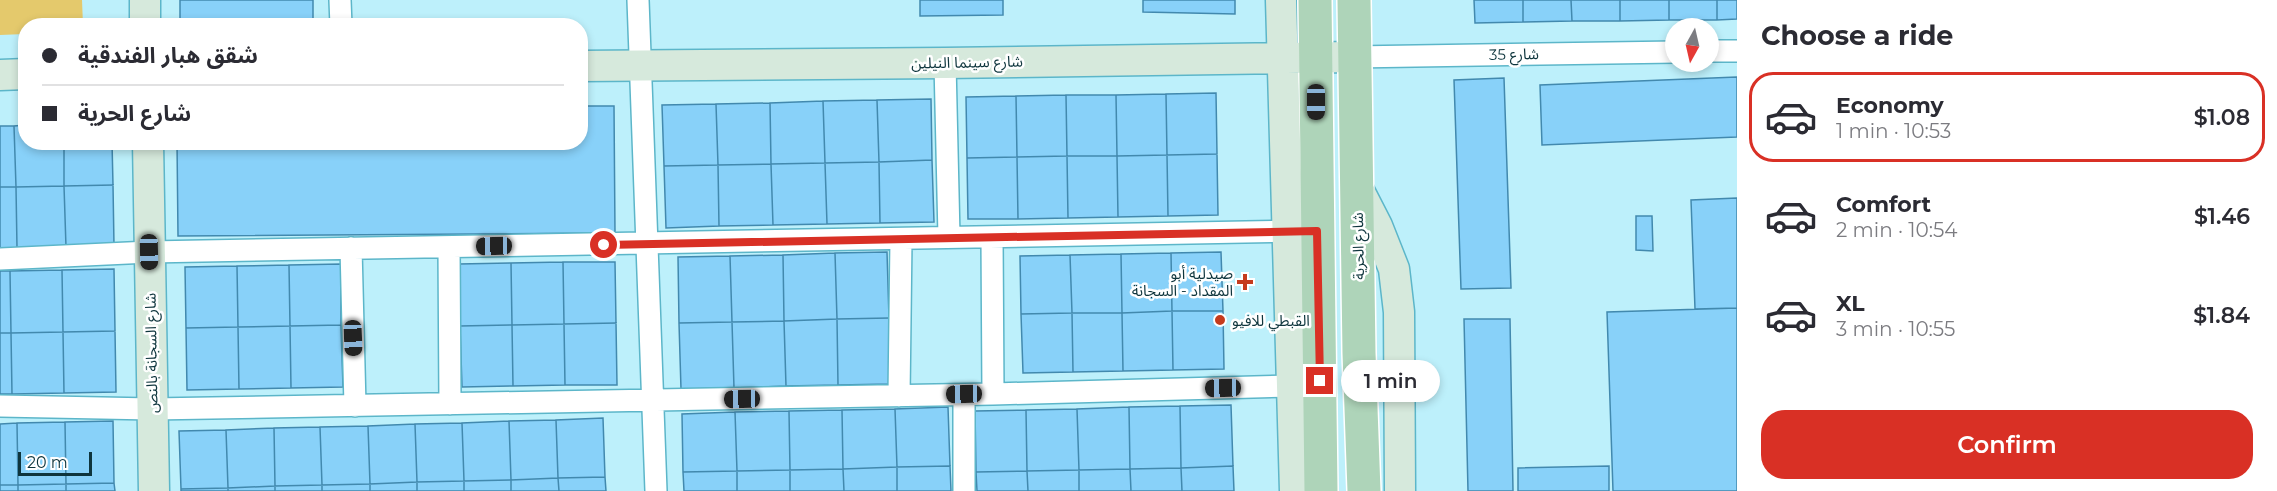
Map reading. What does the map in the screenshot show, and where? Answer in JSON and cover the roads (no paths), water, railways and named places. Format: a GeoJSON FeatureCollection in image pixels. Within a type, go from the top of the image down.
{"type":"FeatureCollection","features":[{"type":"Feature","properties":{"kind":"main road"},"geometry":{"type":"LineString","coordinates":[[1315,0],[1316,57],[1303,231],[1321,491]]}},
{"type":"Feature","properties":{"kind":"main road","name":"شارع الحرية"},"geometry":{"type":"LineString","coordinates":[[1354,0],[1353,57],[1364,491]]}},
{"type":"Feature","properties":{"kind":"street"},"geometry":{"type":"LineString","coordinates":[[144,0],[145,18]]}},
{"type":"Feature","properties":{"kind":"street"},"geometry":{"type":"LineString","coordinates":[[340,0],[341,18]]}},
{"type":"Feature","properties":{"kind":"street"},"geometry":{"type":"LineString","coordinates":[[638,0],[656,491]]}},
{"type":"Feature","properties":{"kind":"street"},"geometry":{"type":"LineString","coordinates":[[1281,0],[1283,57],[1303,231],[1293,386],[1295,491]]}},
{"type":"Feature","properties":{"kind":"street"},"geometry":{"type":"LineString","coordinates":[[1719,51],[1737,51]]}},
{"type":"Feature","properties":{"kind":"street","name":"شارع 35"},"geometry":{"type":"LineString","coordinates":[[1353,57],[1665,52]]}},
{"type":"Feature","properties":{"kind":"street","name":"شارع سينما النيلين"},"geometry":{"type":"LineString","coordinates":[[588,66],[1353,57]]}},
{"type":"Feature","properties":{"kind":"street"},"geometry":{"type":"LineString","coordinates":[[945,63],[949,237]]}},
{"type":"Feature","properties":{"kind":"street"},"geometry":{"type":"LineString","coordinates":[[0,75],[18,74]]}},
{"type":"Feature","properties":{"kind":"street","name":"شارع السجانة بالنص"},"geometry":{"type":"LineString","coordinates":[[148,150],[154,491]]}},
{"type":"Feature","properties":{"kind":"street"},"geometry":{"type":"LineString","coordinates":[[1357,187],[1377,226],[1394,269],[1399,312],[1400,491]]}},
{"type":"Feature","properties":{"kind":"street"},"geometry":{"type":"LineString","coordinates":[[0,259],[149,252],[1303,231]]}},
{"type":"Feature","properties":{"kind":"street"},"geometry":{"type":"LineString","coordinates":[[992,237],[993,394]]}},
{"type":"Feature","properties":{"kind":"street"},"geometry":{"type":"LineString","coordinates":[[898,396],[902,239]]}},
{"type":"Feature","properties":{"kind":"street"},"geometry":{"type":"LineString","coordinates":[[450,247],[450,404]]}},
{"type":"Feature","properties":{"kind":"street"},"geometry":{"type":"LineString","coordinates":[[351,248],[354,406]]}},
{"type":"Feature","properties":{"kind":"street"},"geometry":{"type":"LineString","coordinates":[[0,406],[153,409],[354,406],[1293,386]]}},
{"type":"Feature","properties":{"kind":"street"},"geometry":{"type":"LineString","coordinates":[[964,394],[964,491]]}},
{"type":"Feature","properties":{"kind":"place","name":"صيدلية أبو المقداد - السجانة"},"geometry":{"type":"Point","coordinates":[1245,282]}},
{"type":"Feature","properties":{"kind":"place","name":"القبطي للافيو"},"geometry":{"type":"Point","coordinates":[1220,320]}}]}
